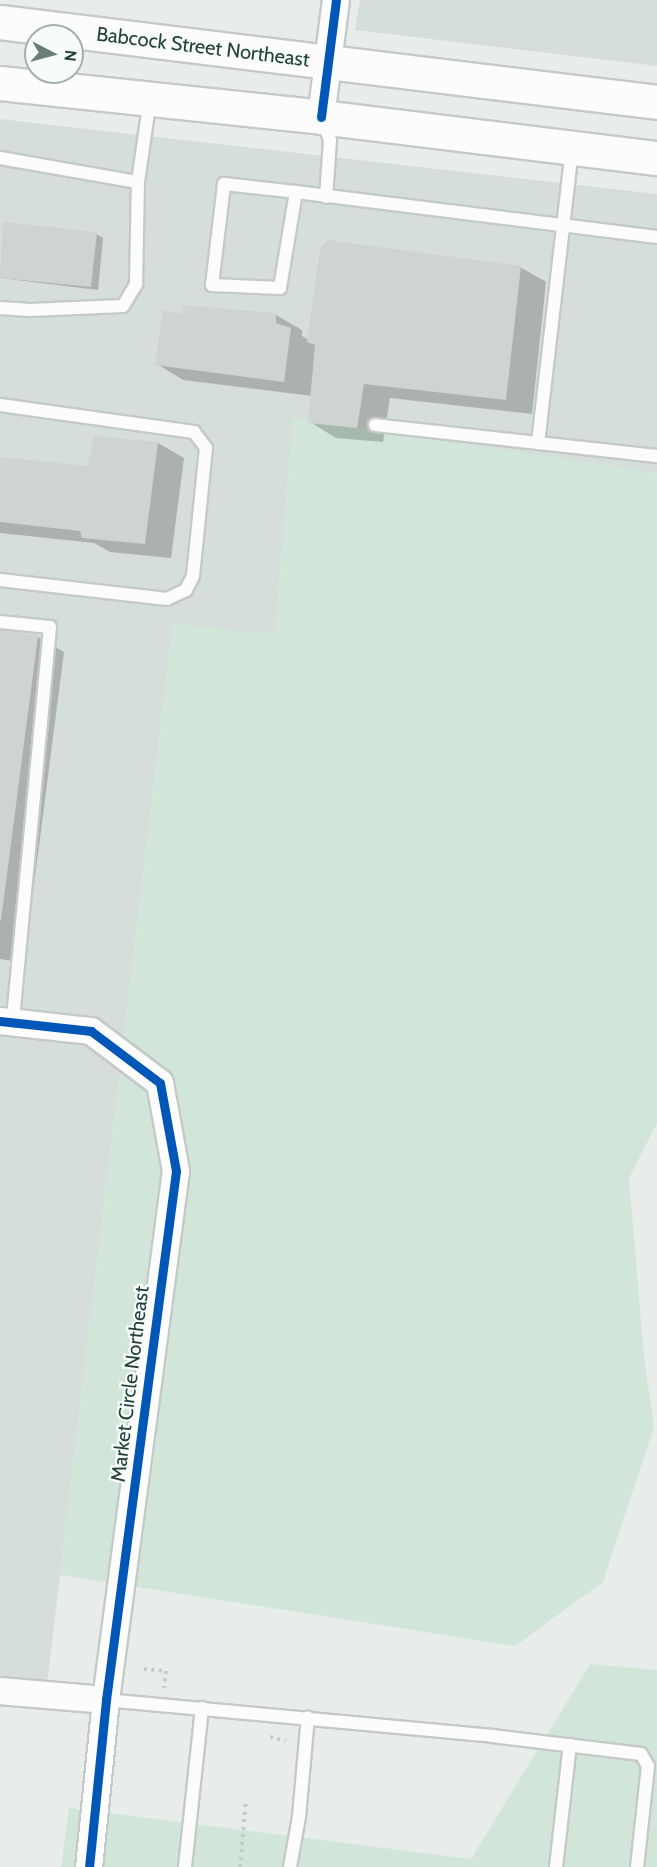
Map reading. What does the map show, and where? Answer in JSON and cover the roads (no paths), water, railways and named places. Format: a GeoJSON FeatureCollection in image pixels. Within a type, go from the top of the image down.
{"type":"FeatureCollection","features":[{"type":"Feature","properties":{"kind":"main road","name":"Babcock Street Northeast"},"geometry":{"type":"LineString","coordinates":[[0,22],[657,102]]}},
{"type":"Feature","properties":{"kind":"main road"},"geometry":{"type":"LineString","coordinates":[[0,83],[321,117],[657,158]]}},
{"type":"Feature","properties":{"kind":"street"},"geometry":{"type":"LineString","coordinates":[[321,117],[336,0]]}},
{"type":"Feature","properties":{"kind":"street","name":"Market Circle Northeast"},"geometry":{"type":"LineString","coordinates":[[6,1021],[91,1031],[160,1083],[176,1171],[106,1700],[89,1867]]}},
{"type":"Feature","properties":{"kind":"street"},"geometry":{"type":"LineString","coordinates":[[0,1691],[106,1700]]}},
{"type":"Feature","properties":{"kind":"lane"},"geometry":{"type":"LineString","coordinates":[[0,308],[30,310],[123,306],[136,284],[138,182],[150,99]]}},
{"type":"Feature","properties":{"kind":"lane"},"geometry":{"type":"LineString","coordinates":[[321,117],[330,140],[326,197]]}},
{"type":"Feature","properties":{"kind":"lane"},"geometry":{"type":"LineString","coordinates":[[538,443],[572,147]]}},
{"type":"Feature","properties":{"kind":"lane"},"geometry":{"type":"LineString","coordinates":[[0,158],[138,182]]}},
{"type":"Feature","properties":{"kind":"lane"},"geometry":{"type":"LineString","coordinates":[[296,192],[280,288],[212,285],[224,184],[296,192],[657,237]]}},
{"type":"Feature","properties":{"kind":"lane"},"geometry":{"type":"LineString","coordinates":[[0,405],[194,432],[206,448],[193,576],[186,590],[167,599],[0,580]]}},
{"type":"Feature","properties":{"kind":"lane"},"geometry":{"type":"LineString","coordinates":[[375,425],[657,456]]}},
{"type":"Feature","properties":{"kind":"lane"},"geometry":{"type":"LineString","coordinates":[[0,622],[50,627],[6,1021]]}},
{"type":"Feature","properties":{"kind":"lane"},"geometry":{"type":"LineString","coordinates":[[106,1700],[308,1717],[634,1752],[645,1759],[648,1766],[637,1867]]}},
{"type":"Feature","properties":{"kind":"lane"},"geometry":{"type":"LineString","coordinates":[[185,1867],[201,1708]]}},
{"type":"Feature","properties":{"kind":"lane"},"geometry":{"type":"LineString","coordinates":[[290,1867],[297,1827],[308,1717]]}},
{"type":"Feature","properties":{"kind":"lane"},"geometry":{"type":"LineString","coordinates":[[556,1867],[570,1745]]}}]}
